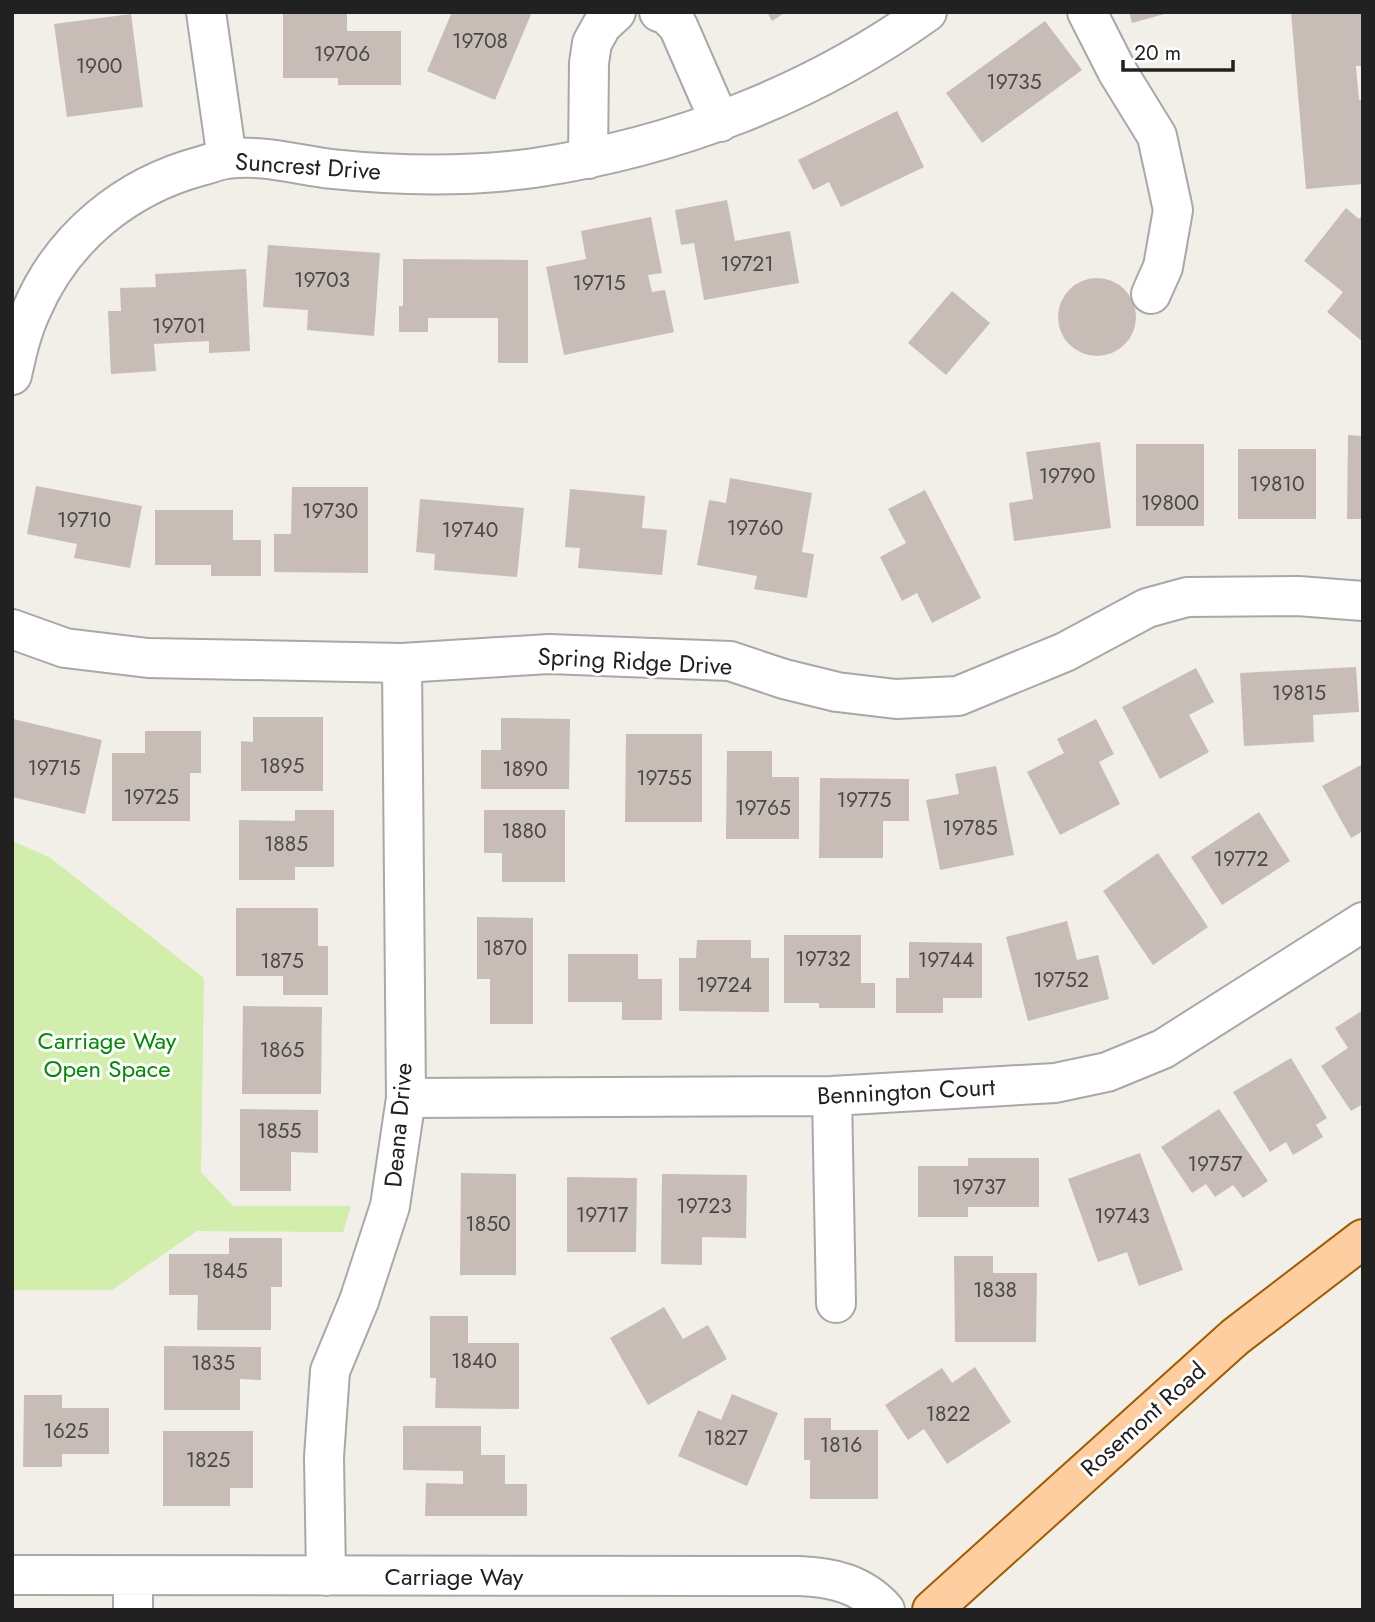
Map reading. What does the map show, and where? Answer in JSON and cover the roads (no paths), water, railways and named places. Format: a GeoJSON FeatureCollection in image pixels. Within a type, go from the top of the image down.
{"type":"FeatureCollection","features":[{"type":"Feature","properties":{"kind":"main road","name":"Rosemont Road"},"geometry":{"type":"LineString","coordinates":[[932,1610],[1235,1337],[1363,1239]]}},
{"type":"Feature","properties":{"kind":"street"},"geometry":{"type":"LineString","coordinates":[[206,12],[227,159]]}},
{"type":"Feature","properties":{"kind":"street"},"geometry":{"type":"LineString","coordinates":[[588,159],[589,63],[592,43],[601,25],[616,12]]}},
{"type":"Feature","properties":{"kind":"street"},"geometry":{"type":"LineString","coordinates":[[659,12],[678,26],[720,122]]}},
{"type":"Feature","properties":{"kind":"street","name":"Suncrest Drive"},"geometry":{"type":"LineString","coordinates":[[12,375],[19,342],[32,308],[70,248],[98,218],[151,183],[227,159],[270,160],[332,169],[443,175],[533,168],[588,159],[653,143],[720,122],[846,65],[927,12]]}},
{"type":"Feature","properties":{"kind":"street"},"geometry":{"type":"LineString","coordinates":[[1087,12],[1117,71],[1157,136],[1172,210],[1163,267],[1151,294]]}},
{"type":"Feature","properties":{"kind":"street","name":"Spring Ridge Drive"},"geometry":{"type":"LineString","coordinates":[[12,629],[65,648],[148,658],[402,663],[549,654],[730,661],[837,692],[896,699],[958,696],[1065,652],[1147,608],[1187,597],[1298,596],[1363,601]]}},
{"type":"Feature","properties":{"kind":"street","name":"Deana Drive"},"geometry":{"type":"LineString","coordinates":[[326,1576],[324,1457],[330,1371],[359,1301],[390,1206],[406,1098],[402,663]]}},
{"type":"Feature","properties":{"kind":"street","name":"Bennington Court"},"geometry":{"type":"LineString","coordinates":[[406,1098],[832,1096],[1055,1083],[1107,1072],[1163,1049],[1363,922]]}},
{"type":"Feature","properties":{"kind":"street"},"geometry":{"type":"LineString","coordinates":[[832,1096],[836,1303]]}},
{"type":"Feature","properties":{"kind":"street","name":"Carriage Way"},"geometry":{"type":"LineString","coordinates":[[12,1575],[133,1593],[326,1576],[823,1577],[856,1587],[874,1598],[885,1610]]}},
{"type":"Feature","properties":{"kind":"park label","name":"Carriage Way Open Space"},"geometry":{"type":"Point","coordinates":[107,1054]}}]}
